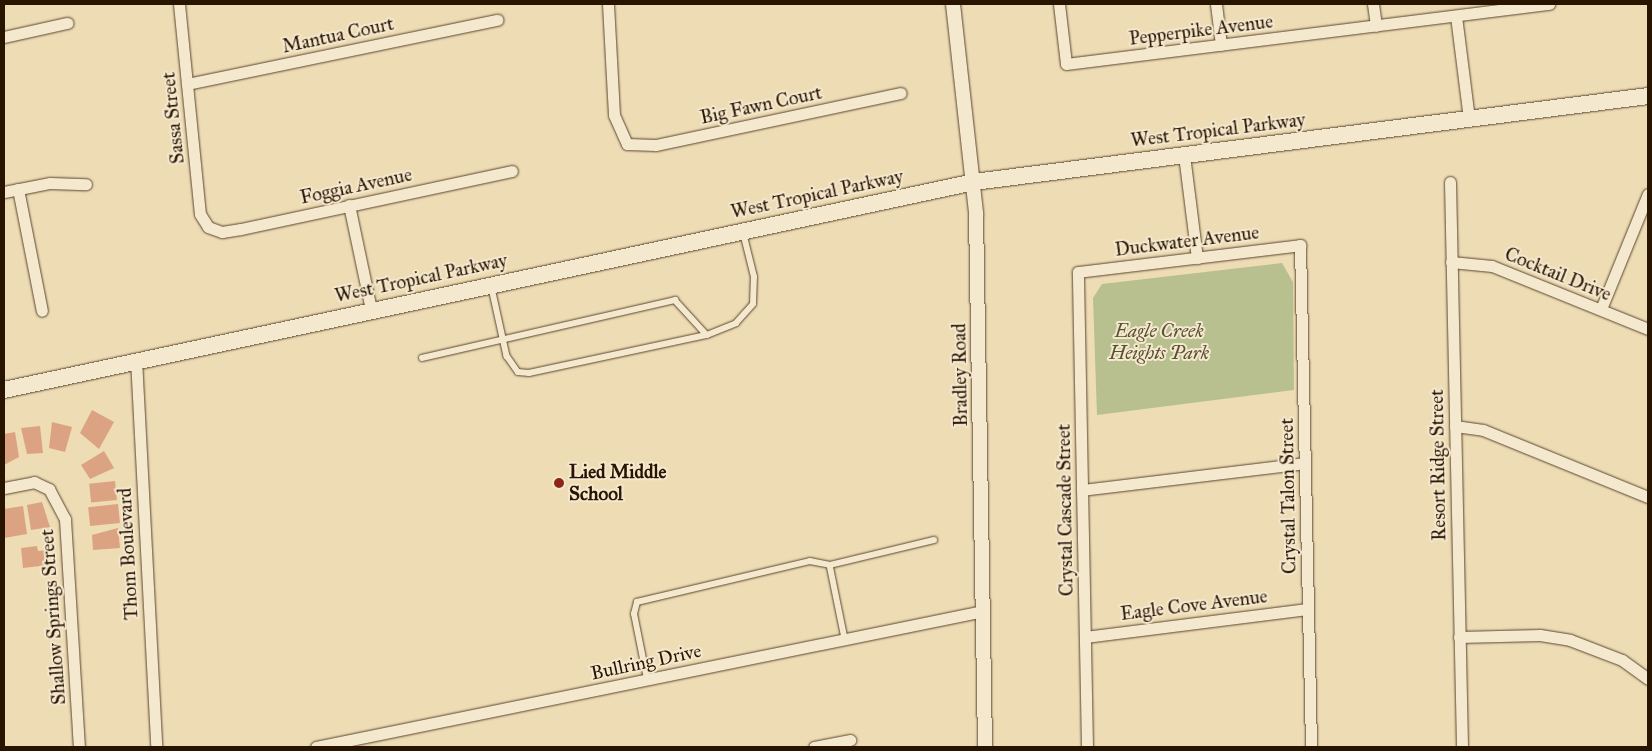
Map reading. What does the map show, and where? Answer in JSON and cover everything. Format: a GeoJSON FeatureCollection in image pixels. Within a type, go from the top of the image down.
{"type":"FeatureCollection","features":[{"type":"Feature","properties":{"kind":"main road","name":"West Tropical Parkway"},"geometry":{"type":"LineString","coordinates":[[4,390],[136,359],[974,182],[1648,96]]}},
{"type":"Feature","properties":{"kind":"street","name":"Sassa Street"},"geometry":{"type":"LineString","coordinates":[[179,4],[200,214],[208,227]]}},
{"type":"Feature","properties":{"kind":"street","name":"Big Fawn Court"},"geometry":{"type":"LineString","coordinates":[[608,4],[614,115],[627,144],[656,145],[901,93]]}},
{"type":"Feature","properties":{"kind":"street","name":"Bradley Road"},"geometry":{"type":"LineString","coordinates":[[953,4],[974,182],[985,747]]}},
{"type":"Feature","properties":{"kind":"street","name":"Pepperpike Avenue"},"geometry":{"type":"LineString","coordinates":[[1059,4],[1066,64],[1549,4]]}},
{"type":"Feature","properties":{"kind":"street"},"geometry":{"type":"LineString","coordinates":[[1216,4],[1221,45]]}},
{"type":"Feature","properties":{"kind":"street"},"geometry":{"type":"LineString","coordinates":[[1373,4],[1376,26]]}},
{"type":"Feature","properties":{"kind":"street"},"geometry":{"type":"LineString","coordinates":[[1456,16],[1469,119]]}},
{"type":"Feature","properties":{"kind":"street","name":"Mantua Court"},"geometry":{"type":"LineString","coordinates":[[187,84],[497,20]]}},
{"type":"Feature","properties":{"kind":"street"},"geometry":{"type":"LineString","coordinates":[[4,37],[67,23]]}},
{"type":"Feature","properties":{"kind":"street"},"geometry":{"type":"LineString","coordinates":[[1184,155],[1197,258]]}},
{"type":"Feature","properties":{"kind":"street","name":"Foggia Avenue"},"geometry":{"type":"LineString","coordinates":[[208,227],[222,232],[241,229],[512,171]]}},
{"type":"Feature","properties":{"kind":"street"},"geometry":{"type":"LineString","coordinates":[[4,192],[69,181],[86,184]]}},
{"type":"Feature","properties":{"kind":"street","name":"Resort Ridge Street"},"geometry":{"type":"LineString","coordinates":[[1450,182],[1462,747]]}},
{"type":"Feature","properties":{"kind":"street"},"geometry":{"type":"LineString","coordinates":[[18,189],[42,311]]}},
{"type":"Feature","properties":{"kind":"street"},"geometry":{"type":"LineString","coordinates":[[1601,309],[1648,194]]}},
{"type":"Feature","properties":{"kind":"street"},"geometry":{"type":"LineString","coordinates":[[350,205],[371,309]]}},
{"type":"Feature","properties":{"kind":"street","name":"Duckwater Avenue"},"geometry":{"type":"LineString","coordinates":[[1078,272],[1300,245]]}},
{"type":"Feature","properties":{"kind":"street","name":"Crystal Talon Street"},"geometry":{"type":"LineString","coordinates":[[1300,245],[1310,747]]}},
{"type":"Feature","properties":{"kind":"street","name":"Cocktail Drive"},"geometry":{"type":"LineString","coordinates":[[1452,262],[1492,266],[1648,329]]}},
{"type":"Feature","properties":{"kind":"street","name":"Crystal Cascade Street"},"geometry":{"type":"LineString","coordinates":[[1078,272],[1087,747]]}},
{"type":"Feature","properties":{"kind":"street","name":"Thom Boulevard"},"geometry":{"type":"LineString","coordinates":[[136,359],[156,747]]}},
{"type":"Feature","properties":{"kind":"street"},"geometry":{"type":"LineString","coordinates":[[1455,426],[1483,430],[1648,497]]}},
{"type":"Feature","properties":{"kind":"street"},"geometry":{"type":"LineString","coordinates":[[1082,490],[1304,463]]}},
{"type":"Feature","properties":{"kind":"street","name":"Shallow Springs Street"},"geometry":{"type":"LineString","coordinates":[[4,488],[34,482],[49,488],[64,519],[79,747]]}},
{"type":"Feature","properties":{"kind":"street","name":"Eagle Cove Avenue"},"geometry":{"type":"LineString","coordinates":[[1085,637],[1308,609]]}},
{"type":"Feature","properties":{"kind":"street","name":"Bullring Drive"},"geometry":{"type":"LineString","coordinates":[[321,747],[983,611]]}},
{"type":"Feature","properties":{"kind":"street"},"geometry":{"type":"LineString","coordinates":[[1459,636],[1540,635],[1570,640],[1622,660],[1648,679]]}},
{"type":"Feature","properties":{"kind":"street"},"geometry":{"type":"LineString","coordinates":[[814,747],[850,740]]}},
{"type":"Feature","properties":{"kind":"lane"},"geometry":{"type":"LineString","coordinates":[[491,284],[511,366],[529,373],[707,335],[736,323],[753,304],[754,277],[742,230]]}},
{"type":"Feature","properties":{"kind":"lane"},"geometry":{"type":"LineString","coordinates":[[422,358],[675,300],[707,335]]}},
{"type":"Feature","properties":{"kind":"lane"},"geometry":{"type":"LineString","coordinates":[[646,679],[634,614],[638,602],[810,561],[830,565],[934,540]]}},
{"type":"Feature","properties":{"kind":"lane"},"geometry":{"type":"LineString","coordinates":[[830,565],[845,639]]}},
{"type":"Feature","properties":{"kind":"green space","name":"Eagle Creek Heights Park"},"geometry":{"type":"Polygon","coordinates":[[[1282,263],[1293,282],[1294,390],[1097,415],[1093,298],[1102,284],[1282,263]]]}},
{"type":"Feature","properties":{"kind":"building"},"geometry":{"type":"Polygon","coordinates":[[[92,410],[114,422],[99,449],[80,433],[92,410]]]}},
{"type":"Feature","properties":{"kind":"building"},"geometry":{"type":"Polygon","coordinates":[[[52,422],[72,427],[65,452],[49,448],[52,422]]]}},
{"type":"Feature","properties":{"kind":"building"},"geometry":{"type":"Polygon","coordinates":[[[40,426],[43,453],[27,454],[21,428],[40,426]]]}},
{"type":"Feature","properties":{"kind":"building"},"geometry":{"type":"Polygon","coordinates":[[[15,432],[19,457],[4,465],[4,434],[15,432]]]}},
{"type":"Feature","properties":{"kind":"building"},"geometry":{"type":"Polygon","coordinates":[[[104,451],[114,468],[90,479],[81,465],[104,451]]]}},
{"type":"Feature","properties":{"kind":"building"},"geometry":{"type":"Polygon","coordinates":[[[115,481],[117,500],[91,503],[89,484],[115,481]]]}},
{"type":"Feature","properties":{"kind":"building"},"geometry":{"type":"Polygon","coordinates":[[[42,502],[50,527],[31,530],[27,505],[42,502]]]}},
{"type":"Feature","properties":{"kind":"building"},"geometry":{"type":"Polygon","coordinates":[[[118,504],[120,523],[90,526],[88,507],[118,504]]]}},
{"type":"Feature","properties":{"kind":"building"},"geometry":{"type":"Polygon","coordinates":[[[23,506],[27,534],[4,538],[4,509],[23,506]]]}},
{"type":"Feature","properties":{"kind":"building"},"geometry":{"type":"Polygon","coordinates":[[[118,528],[120,548],[93,550],[92,535],[118,528]]]}},
{"type":"Feature","properties":{"kind":"building"},"geometry":{"type":"Polygon","coordinates":[[[37,546],[38,551],[48,550],[49,565],[23,568],[21,548],[37,546]]]}},
{"type":"Feature","properties":{"kind":"place","name":"Lied Middle School"},"geometry":{"type":"Point","coordinates":[559,483]}}]}
